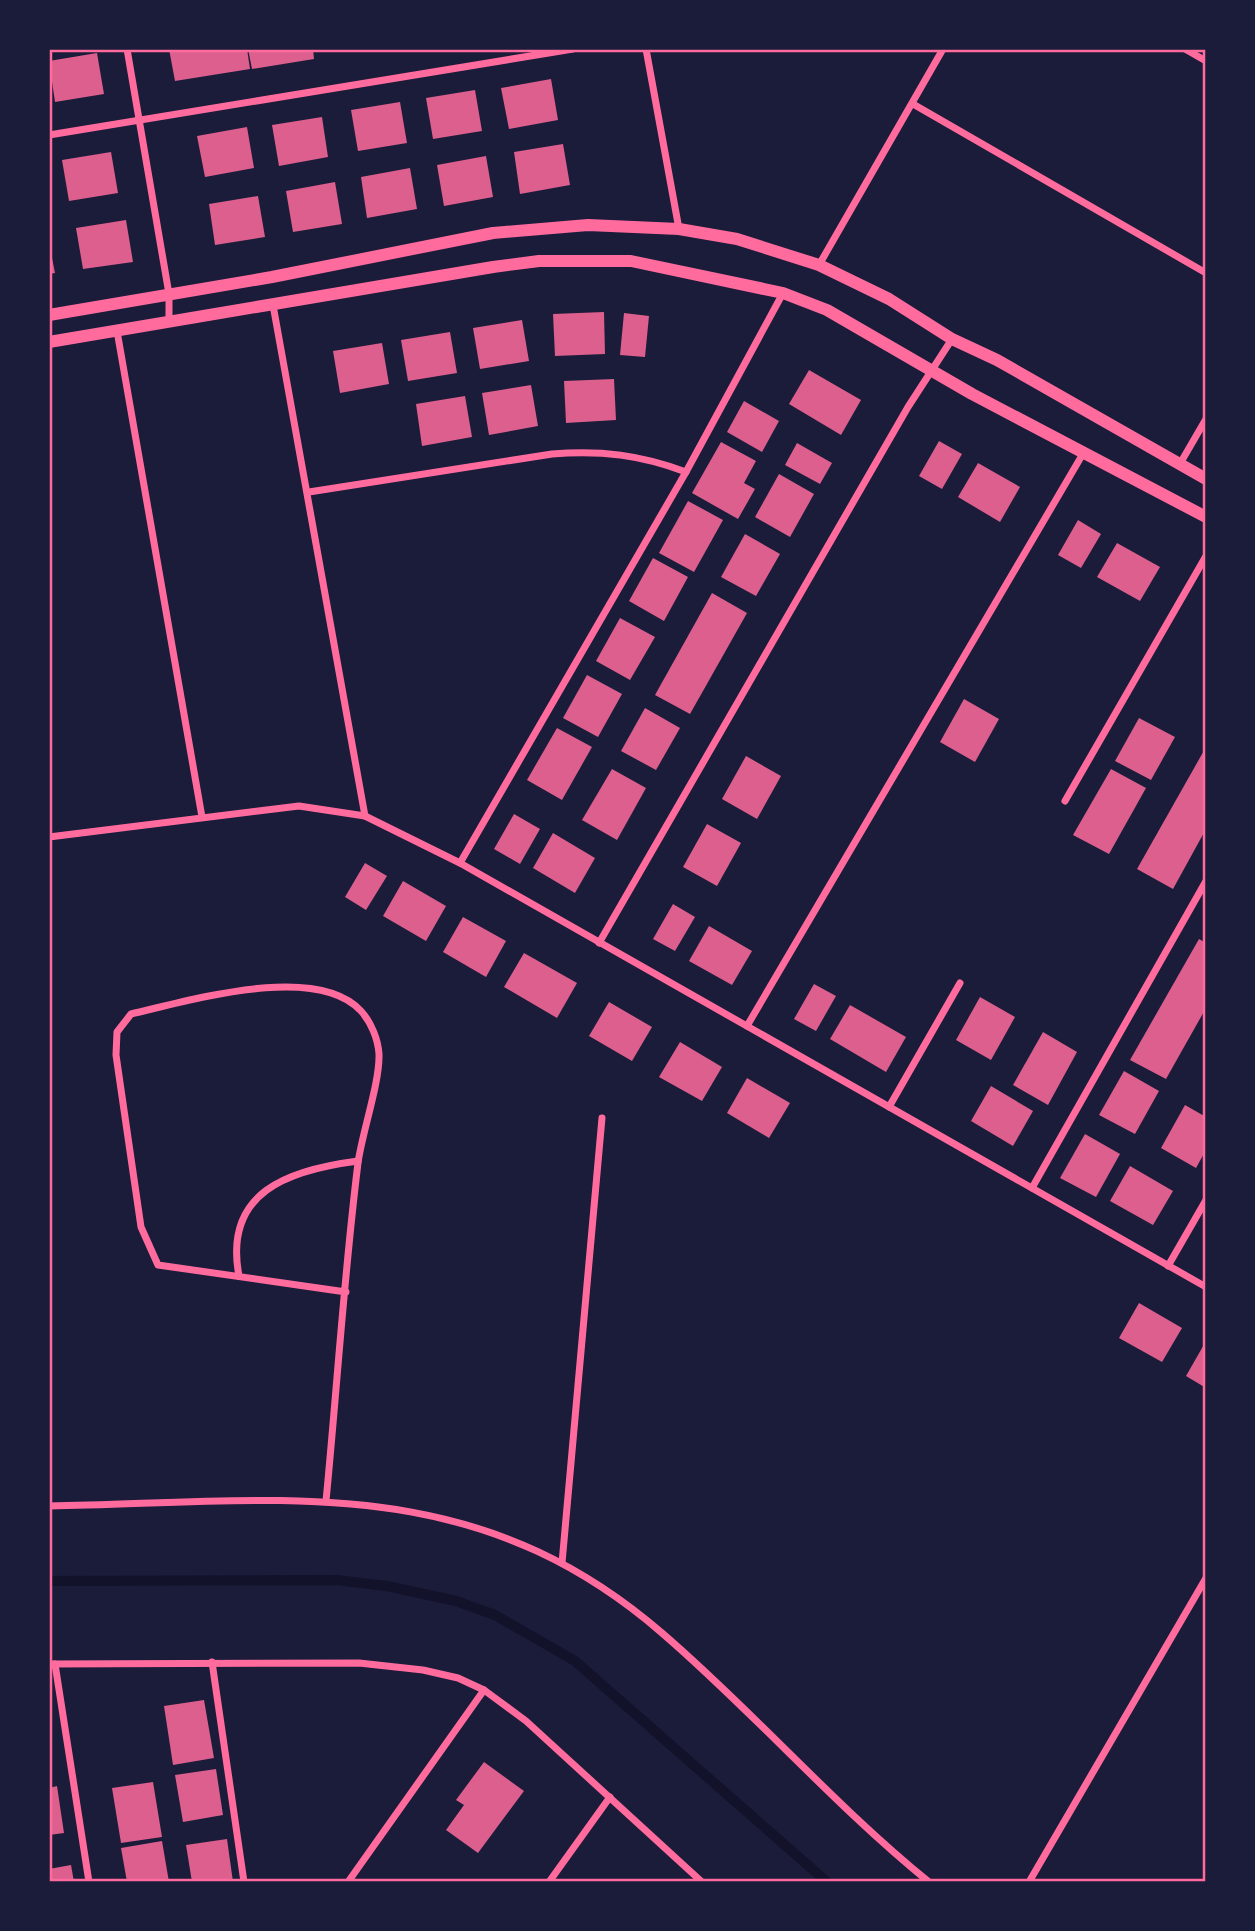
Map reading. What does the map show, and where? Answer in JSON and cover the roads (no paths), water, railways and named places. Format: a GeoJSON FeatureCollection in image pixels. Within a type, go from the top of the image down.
{"type":"FeatureCollection","features":[{"type":"Feature","properties":{"kind":"street"},"geometry":{"type":"LineString","coordinates":[[127,49],[169,294],[169,322]]}},
{"type":"Feature","properties":{"kind":"street"},"geometry":{"type":"LineString","coordinates":[[49,135],[573,49]]}},
{"type":"Feature","properties":{"kind":"street"},"geometry":{"type":"LineString","coordinates":[[646,49],[679,229]]}},
{"type":"Feature","properties":{"kind":"street"},"geometry":{"type":"LineString","coordinates":[[819,265],[943,49]]}},
{"type":"Feature","properties":{"kind":"street"},"geometry":{"type":"LineString","coordinates":[[1185,49],[1206,61]]}},
{"type":"Feature","properties":{"kind":"street"},"geometry":{"type":"LineString","coordinates":[[913,104],[1206,273]]}},
{"type":"Feature","properties":{"kind":"street"},"geometry":{"type":"LineString","coordinates":[[49,315],[493,233],[588,225],[679,229],[737,239],[819,265],[889,299],[952,339],[997,359],[1098,420],[1181,462],[1206,479]]}},
{"type":"Feature","properties":{"kind":"street"},"geometry":{"type":"LineString","coordinates":[[49,342],[493,267],[585,259],[631,261],[783,293],[827,310],[932,370],[1206,517]]}},
{"type":"Feature","properties":{"kind":"street"},"geometry":{"type":"LineString","coordinates":[[460,863],[686,472],[783,293]]}},
{"type":"Feature","properties":{"kind":"street"},"geometry":{"type":"LineString","coordinates":[[273,305],[309,492],[365,816]]}},
{"type":"Feature","properties":{"kind":"street"},"geometry":{"type":"LineString","coordinates":[[117,331],[202,817]]}},
{"type":"Feature","properties":{"kind":"street"},"geometry":{"type":"LineString","coordinates":[[599,943],[952,339]]}},
{"type":"Feature","properties":{"kind":"street"},"geometry":{"type":"LineString","coordinates":[[1181,462],[1206,419]]}},
{"type":"Feature","properties":{"kind":"street"},"geometry":{"type":"LineString","coordinates":[[309,492],[552,454],[589,451],[651,459],[686,472]]}},
{"type":"Feature","properties":{"kind":"street"},"geometry":{"type":"LineString","coordinates":[[747,1027],[1084,452]]}},
{"type":"Feature","properties":{"kind":"street"},"geometry":{"type":"LineString","coordinates":[[1065,801],[1206,556]]}},
{"type":"Feature","properties":{"kind":"street"},"geometry":{"type":"LineString","coordinates":[[49,837],[299,806],[365,816],[460,863],[1206,1287]]}},
{"type":"Feature","properties":{"kind":"street"},"geometry":{"type":"LineString","coordinates":[[1032,1188],[1206,881]]}},
{"type":"Feature","properties":{"kind":"street"},"geometry":{"type":"LineString","coordinates":[[889,1107],[960,983]]}},
{"type":"Feature","properties":{"kind":"street"},"geometry":{"type":"LineString","coordinates":[[326,1501],[346,1292],[358,1161],[379,1056],[374,1033],[360,1010],[326,990],[301,987],[222,993],[131,1014],[117,1032],[116,1055],[141,1227],[158,1265],[346,1292]]}},
{"type":"Feature","properties":{"kind":"street"},"geometry":{"type":"LineString","coordinates":[[562,1563],[602,1118]]}},
{"type":"Feature","properties":{"kind":"street"},"geometry":{"type":"LineString","coordinates":[[239,1276],[234,1253],[242,1214],[268,1188],[302,1173],[358,1161]]}},
{"type":"Feature","properties":{"kind":"street"},"geometry":{"type":"LineString","coordinates":[[1168,1266],[1206,1200]]}},
{"type":"Feature","properties":{"kind":"street"},"geometry":{"type":"LineString","coordinates":[[49,1506],[326,1501],[390,1506],[451,1519],[510,1538],[562,1563],[629,1606],[660,1631],[839,1804],[929,1882]]}},
{"type":"Feature","properties":{"kind":"street"},"geometry":{"type":"LineString","coordinates":[[1029,1882],[1206,1578]]}},
{"type":"Feature","properties":{"kind":"street"},"geometry":{"type":"LineString","coordinates":[[212,1662],[244,1882]]}},
{"type":"Feature","properties":{"kind":"street"},"geometry":{"type":"LineString","coordinates":[[89,1882],[52,1664],[212,1662],[387,1665],[458,1678],[484,1690],[526,1721],[702,1882]]}},
{"type":"Feature","properties":{"kind":"street"},"geometry":{"type":"LineString","coordinates":[[348,1882],[484,1690]]}},
{"type":"Feature","properties":{"kind":"street"},"geometry":{"type":"LineString","coordinates":[[549,1882],[610,1797]]}},
{"type":"Feature","properties":{"kind":"waterway"},"geometry":{"type":"LineString","coordinates":[[49,1581],[336,1580],[387,1586],[456,1601],[495,1615],[575,1661],[827,1882]]}}]}
